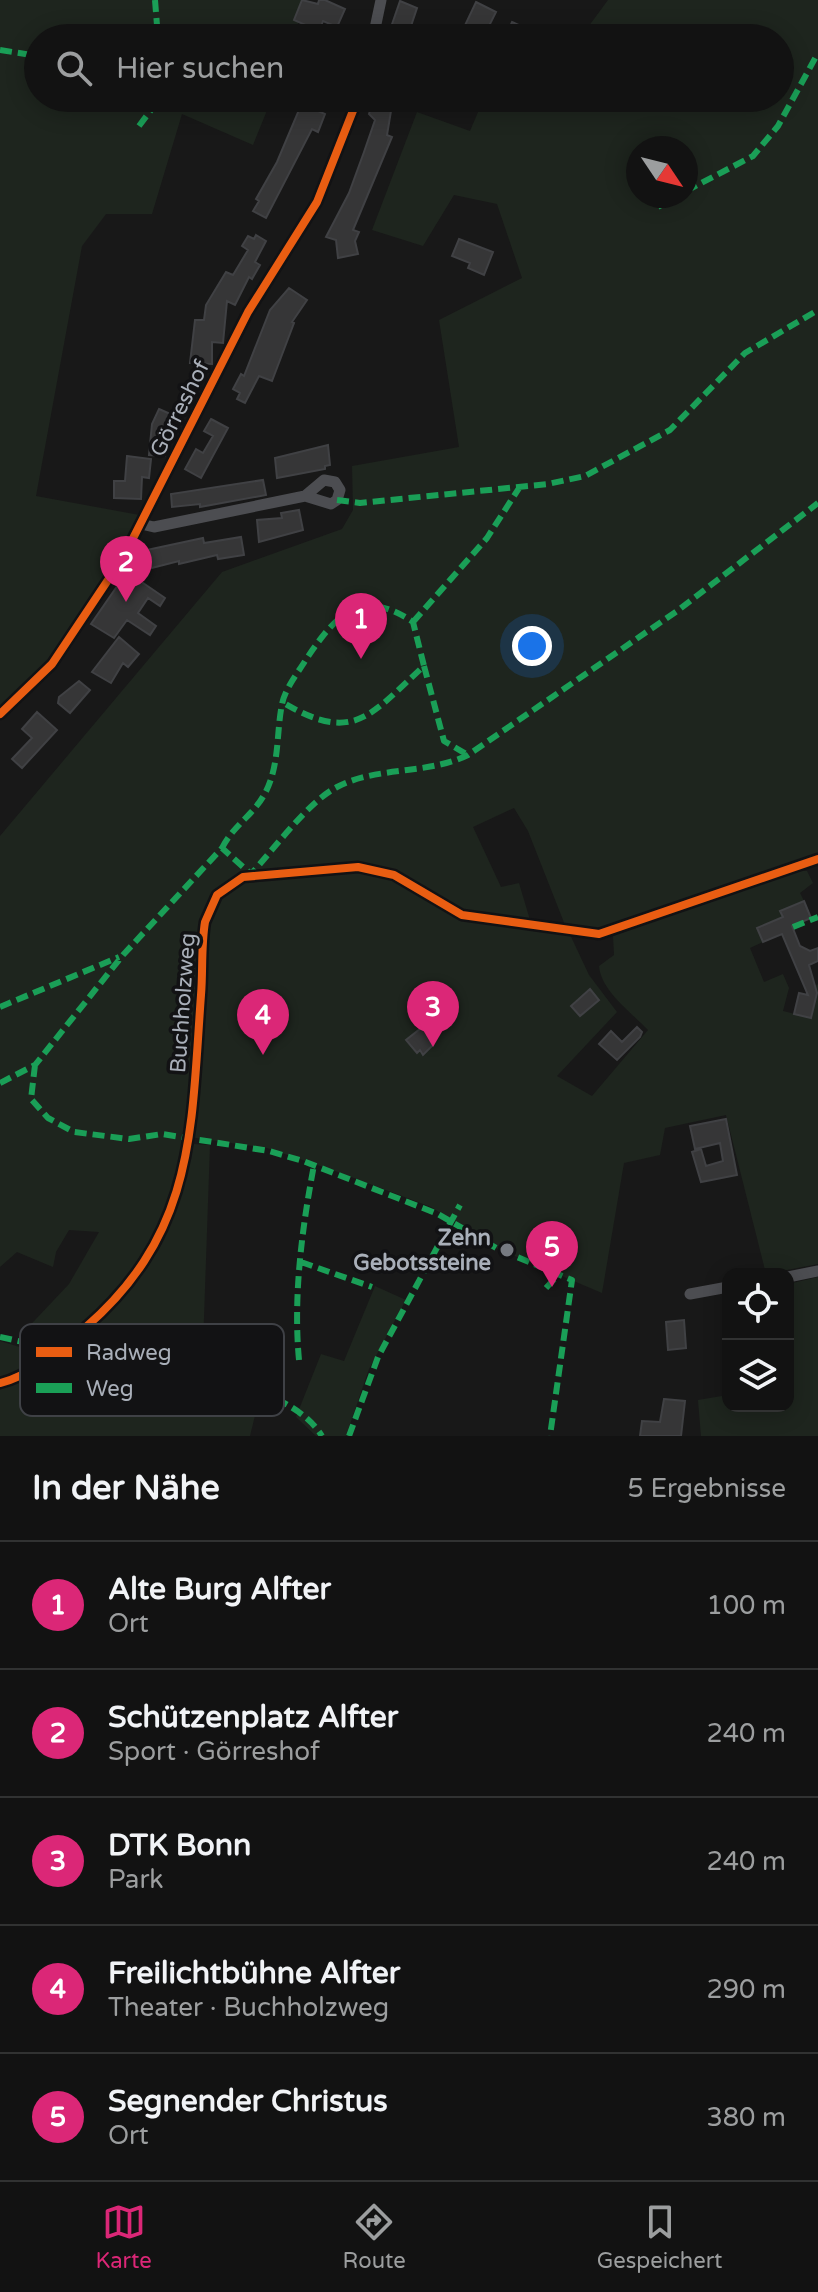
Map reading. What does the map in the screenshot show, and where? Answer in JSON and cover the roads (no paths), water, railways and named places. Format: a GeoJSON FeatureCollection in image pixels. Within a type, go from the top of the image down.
{"type":"FeatureCollection","features":[{"type":"Feature","properties":{"kind":"street"},"geometry":{"type":"LineString","coordinates":[[376,24],[381,0]]}},
{"type":"Feature","properties":{"kind":"street","name":"Görreshof"},"geometry":{"type":"LineString","coordinates":[[0,714],[25,693],[66,645],[141,524],[248,312],[317,202],[352,112]]}},
{"type":"Feature","properties":{"kind":"street"},"geometry":{"type":"LineString","coordinates":[[141,524],[154,527],[305,496]]}},
{"type":"Feature","properties":{"kind":"street","name":"Buchholzweg"},"geometry":{"type":"LineString","coordinates":[[88,1324],[122,1292],[154,1249],[190,1140],[205,922],[217,895],[230,883],[251,874],[367,868],[394,875],[462,915],[599,934],[818,859]]}},
{"type":"Feature","properties":{"kind":"street"},"geometry":{"type":"LineString","coordinates":[[794,1276],[818,1271]]}},
{"type":"Feature","properties":{"kind":"street"},"geometry":{"type":"LineString","coordinates":[[690,1294],[722,1288]]}},
{"type":"Feature","properties":{"kind":"street","name":"Buchholzweg"},"geometry":{"type":"LineString","coordinates":[[0,1383],[20,1374]]}},
{"type":"Feature","properties":{"kind":"place","name":"Schützenplatz Alfter"},"geometry":{"type":"Point","coordinates":[126,602]}},
{"type":"Feature","properties":{"kind":"place","name":"Alte Burg Alfter"},"geometry":{"type":"Point","coordinates":[361,659]}},
{"type":"Feature","properties":{"kind":"place","name":"DTK Bonn"},"geometry":{"type":"Point","coordinates":[433,1047]}},
{"type":"Feature","properties":{"kind":"place","name":"Freilichtbühne Alfter"},"geometry":{"type":"Point","coordinates":[263,1055]}},
{"type":"Feature","properties":{"kind":"place","name":"Zehn Gebotssteine"},"geometry":{"type":"Point","coordinates":[507,1250]}},
{"type":"Feature","properties":{"kind":"place","name":"Segnender Christus"},"geometry":{"type":"Point","coordinates":[552,1287]}}]}
